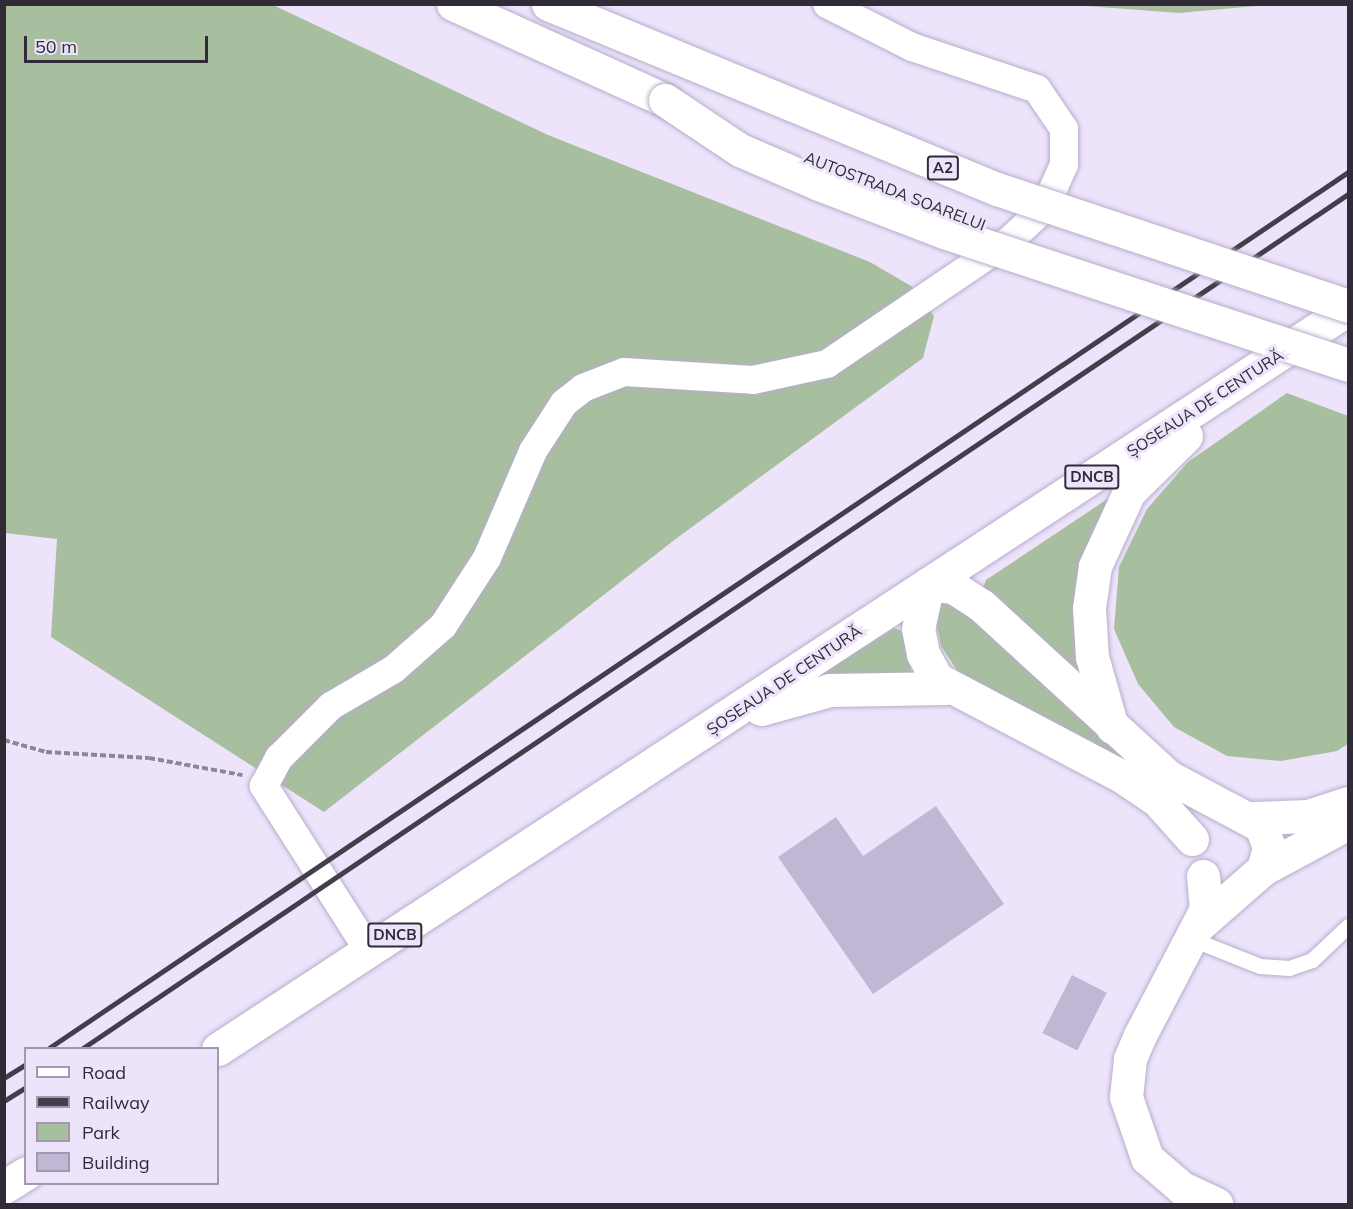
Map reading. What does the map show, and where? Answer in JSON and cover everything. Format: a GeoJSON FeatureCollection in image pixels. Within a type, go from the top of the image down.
{"type":"FeatureCollection","features":[{"type":"Feature","properties":{"kind":"main road","name":"AUTOSTRADA SOARELUI"},"geometry":{"type":"LineString","coordinates":[[453,4],[665,100],[974,222],[1348,347]]}},
{"type":"Feature","properties":{"kind":"main road","name":"A2"},"geometry":{"type":"LineString","coordinates":[[548,4],[987,185],[1348,308]]}},
{"type":"Feature","properties":{"kind":"main road"},"geometry":{"type":"LineString","coordinates":[[594,4],[1074,194],[1348,283]]}},
{"type":"Feature","properties":{"kind":"main road"},"geometry":{"type":"LineString","coordinates":[[665,100],[740,150],[840,192],[1107,288],[1348,365]]}},
{"type":"Feature","properties":{"kind":"main road","name":"ȘOSEAUA DE CENTURĂ"},"geometry":{"type":"LineString","coordinates":[[219,1048],[720,723],[1348,308]]}},
{"type":"Feature","properties":{"kind":"main road"},"geometry":{"type":"LineString","coordinates":[[1112,727],[1098,691],[1089,632],[1091,587],[1102,546],[1143,474],[1255,371]]}},
{"type":"Feature","properties":{"kind":"main road"},"geometry":{"type":"LineString","coordinates":[[1192,838],[1157,800],[1123,777],[945,688],[930,670],[920,642],[919,618],[928,584],[953,586],[972,598],[1169,777],[1242,814],[1269,847],[1255,876],[1195,932]]}},
{"type":"Feature","properties":{"kind":"main road"},"geometry":{"type":"LineString","coordinates":[[720,723],[830,690],[945,688]]}},
{"type":"Feature","properties":{"kind":"main road"},"geometry":{"type":"LineString","coordinates":[[1216,1204],[1182,1188],[1147,1158],[1125,1097],[1133,1051],[1195,932],[1206,902],[1203,876],[1191,852],[1192,838],[1211,814],[1308,816],[1348,803]]}},
{"type":"Feature","properties":{"kind":"main road"},"geometry":{"type":"LineString","coordinates":[[1203,876],[1226,887],[1255,876],[1348,823]]}},
{"type":"Feature","properties":{"kind":"main road"},"geometry":{"type":"LineString","coordinates":[[4,1187],[24,1174]]}},
{"type":"Feature","properties":{"kind":"street"},"geometry":{"type":"LineString","coordinates":[[369,951],[264,786],[279,759],[331,705],[394,669],[443,626],[487,558],[548,423],[584,388],[624,372],[753,380],[827,364],[937,294],[1038,214],[1064,165],[1064,129],[1037,89],[912,46],[827,4]]}},
{"type":"Feature","properties":{"kind":"lane"},"geometry":{"type":"LineString","coordinates":[[1195,932],[1260,966],[1289,968],[1312,960],[1348,926]]}},
{"type":"Feature","properties":{"kind":"path"},"geometry":{"type":"LineString","coordinates":[[4,740],[46,752],[234,771],[264,786]]}},
{"type":"Feature","properties":{"kind":"green space"},"geometry":{"type":"Polygon","coordinates":[[[1074,4],[1267,5],[1179,13],[1074,4]]]}},
{"type":"Feature","properties":{"kind":"green space"},"geometry":{"type":"Polygon","coordinates":[[[5,5],[273,5],[548,135],[870,262],[911,286],[934,316],[923,358],[677,538],[324,812],[51,637],[57,539],[5,533],[5,5]]]}},
{"type":"Feature","properties":{"kind":"green space"},"geometry":{"type":"Polygon","coordinates":[[[1287,393],[1348,416],[1348,744],[1337,751],[1281,761],[1227,756],[1174,727],[1138,684],[1114,629],[1119,567],[1147,509],[1188,462],[1287,393]]]}},
{"type":"Feature","properties":{"kind":"green space"},"geometry":{"type":"Polygon","coordinates":[[[1118,492],[1084,668],[1078,679],[982,591],[986,580],[1118,492]]]}},
{"type":"Feature","properties":{"kind":"green space"},"geometry":{"type":"Polygon","coordinates":[[[951,596],[1124,748],[1124,759],[1117,764],[962,678],[941,646],[935,617],[943,600],[951,596]]]}},
{"type":"Feature","properties":{"kind":"green space"},"geometry":{"type":"Polygon","coordinates":[[[894,628],[905,632],[912,676],[831,679],[824,672],[894,628]]]}},
{"type":"Feature","properties":{"kind":"building"},"geometry":{"type":"Polygon","coordinates":[[[936,806],[1004,904],[873,994],[778,857],[836,817],[863,856],[936,806]]]}},
{"type":"Feature","properties":{"kind":"building"},"geometry":{"type":"Polygon","coordinates":[[[1072,975],[1107,993],[1077,1051],[1042,1033],[1072,975]]]}},
{"type":"Feature","properties":{"kind":"railway"},"geometry":{"type":"LineString","coordinates":[[50,1047],[1348,172]]}},
{"type":"Feature","properties":{"kind":"railway"},"geometry":{"type":"LineString","coordinates":[[84,1047],[1348,194]]}},
{"type":"Feature","properties":{"kind":"railway"},"geometry":{"type":"LineString","coordinates":[[4,1078],[24,1065]]}},
{"type":"Feature","properties":{"kind":"railway"},"geometry":{"type":"LineString","coordinates":[[4,1101],[24,1088]]}}]}
